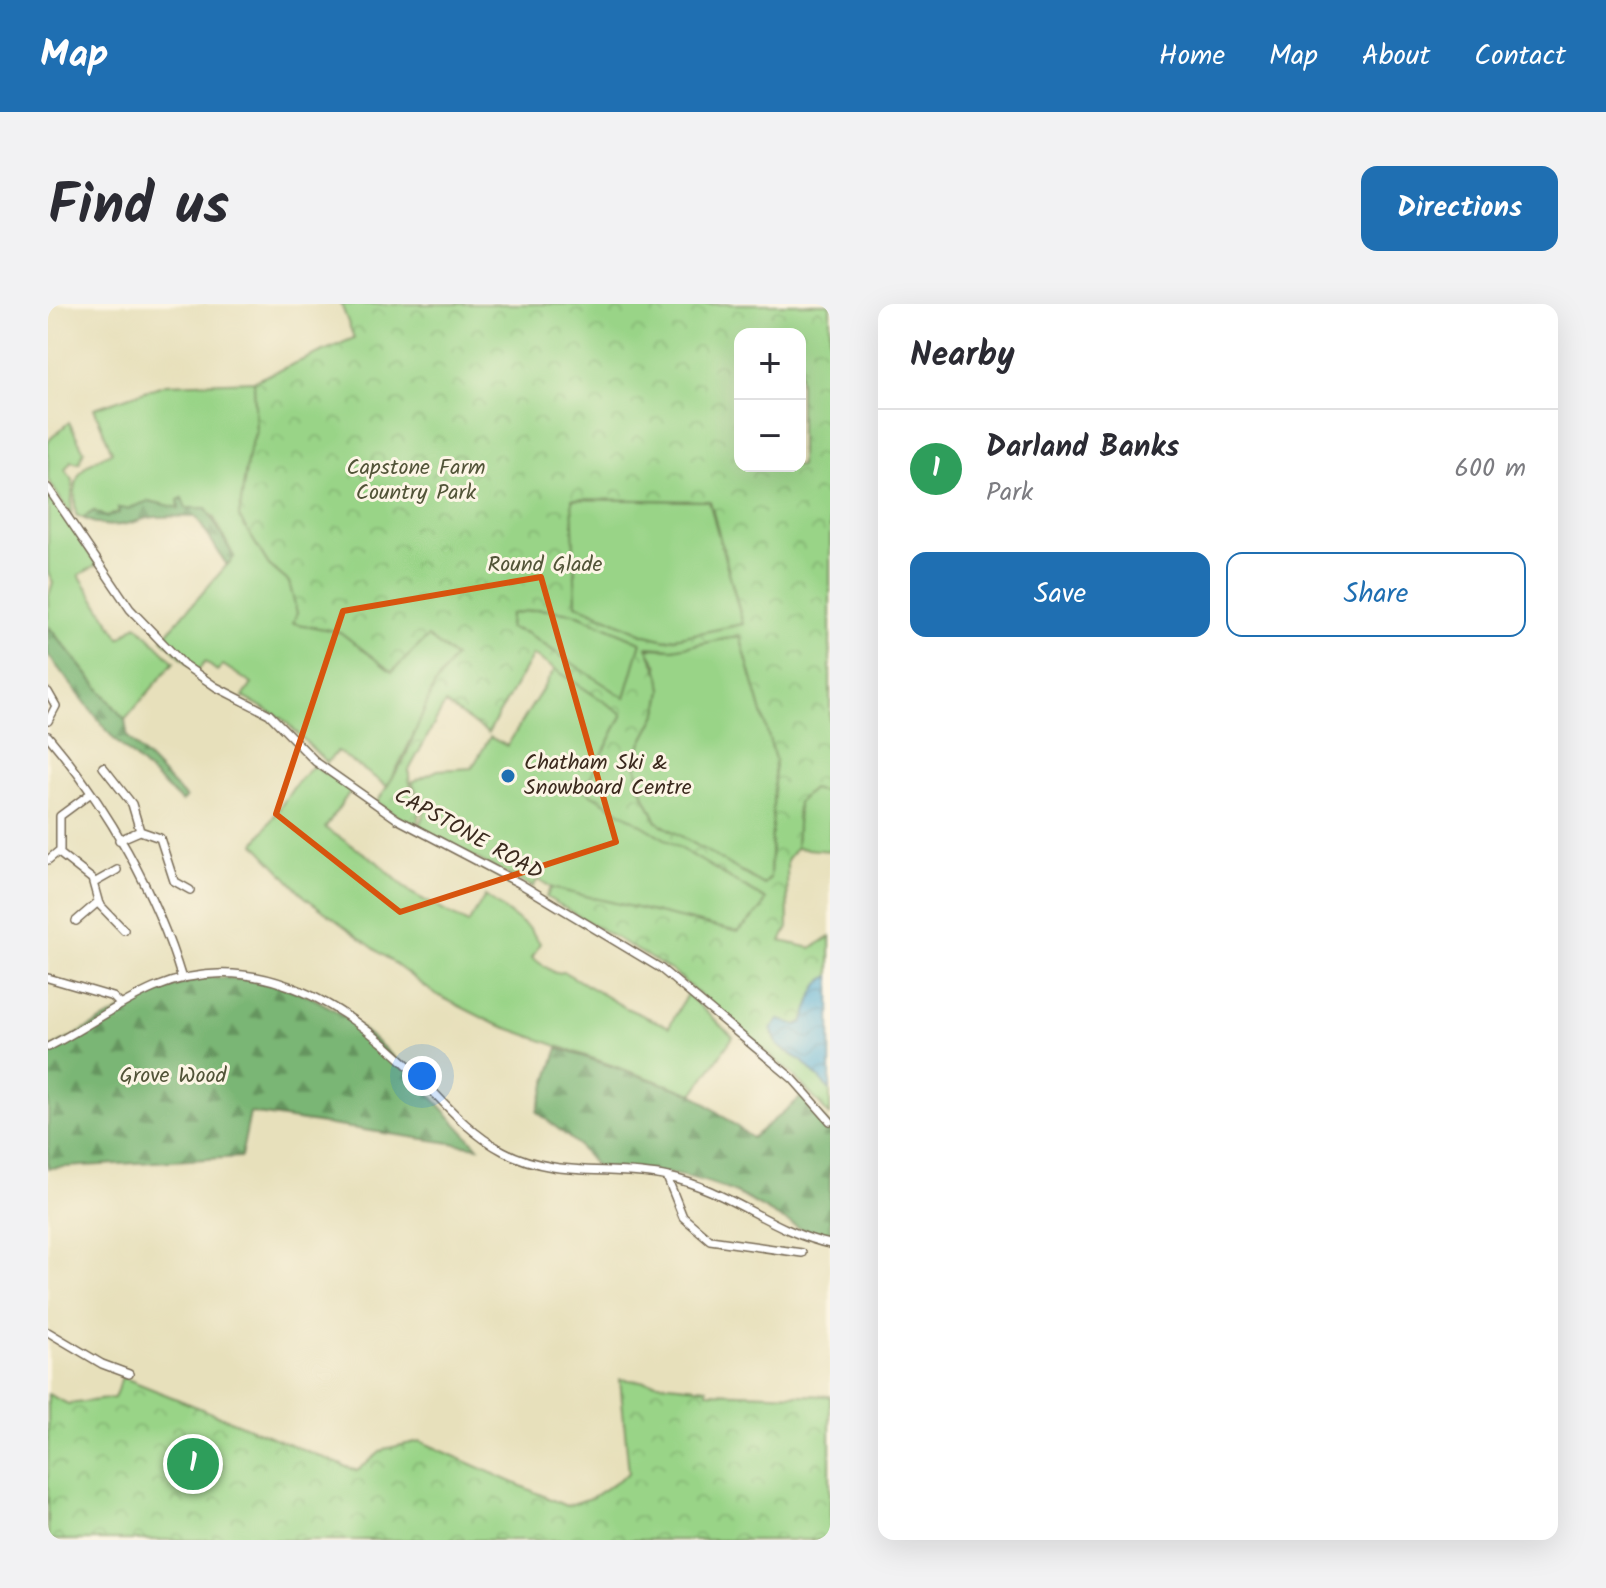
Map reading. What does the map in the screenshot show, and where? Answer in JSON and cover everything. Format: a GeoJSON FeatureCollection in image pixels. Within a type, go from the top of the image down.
{"type":"FeatureCollection","features":[{"type":"Feature","properties":{"kind":"street","name":"CAPSTONE ROAD"},"geometry":{"type":"LineString","coordinates":[[48,488],[130,609],[183,664],[216,687],[269,714],[316,762],[397,819],[519,883],[660,968],[793,1079],[830,1121]]}},
{"type":"Feature","properties":{"kind":"street"},"geometry":{"type":"LineString","coordinates":[[48,692],[56,706],[48,721]]}},
{"type":"Feature","properties":{"kind":"street"},"geometry":{"type":"LineString","coordinates":[[48,736],[91,793],[119,840],[165,926],[182,979]]}},
{"type":"Feature","properties":{"kind":"street"},"geometry":{"type":"LineString","coordinates":[[110,769],[113,783],[133,807],[140,831]]}},
{"type":"Feature","properties":{"kind":"street"},"geometry":{"type":"LineString","coordinates":[[59,853],[60,816],[91,793]]}},
{"type":"Feature","properties":{"kind":"street"},"geometry":{"type":"LineString","coordinates":[[119,840],[140,831],[160,838],[174,881],[190,890]]}},
{"type":"Feature","properties":{"kind":"street"},"geometry":{"type":"LineString","coordinates":[[48,860],[59,853]]}},
{"type":"Feature","properties":{"kind":"street"},"geometry":{"type":"LineString","coordinates":[[59,853],[94,883],[98,902],[124,930]]}},
{"type":"Feature","properties":{"kind":"street"},"geometry":{"type":"LineString","coordinates":[[94,883],[117,870]]}},
{"type":"Feature","properties":{"kind":"street"},"geometry":{"type":"LineString","coordinates":[[76,921],[98,902]]}},
{"type":"Feature","properties":{"kind":"street"},"geometry":{"type":"LineString","coordinates":[[48,1047],[121,1005],[182,979],[245,974],[288,984],[322,998],[348,1014],[404,1062],[477,1134],[518,1159],[557,1170],[635,1172],[667,1177],[719,1192],[808,1237],[830,1244]]}},
{"type":"Feature","properties":{"kind":"street"},"geometry":{"type":"LineString","coordinates":[[48,978],[113,997],[121,1005]]}},
{"type":"Feature","properties":{"kind":"street"},"geometry":{"type":"LineString","coordinates":[[667,1177],[683,1217],[710,1240],[802,1253]]}},
{"type":"Feature","properties":{"kind":"street"},"geometry":{"type":"LineString","coordinates":[[48,1332],[102,1364],[129,1374]]}},
{"type":"Feature","properties":{"kind":"highlighted area"},"geometry":{"type":"Polygon","coordinates":[[[541,577],[616,842],[400,912],[276,814],[343,611],[541,577]]]}},
{"type":"Feature","properties":{"kind":"green space","name":"Capstone Farm Country Park"},"geometry":{"type":"Polygon","coordinates":[[[341,304],[830,304],[830,793],[812,789],[798,802],[796,848],[787,860],[788,928],[781,941],[811,948],[830,937],[830,1116],[795,1077],[672,971],[546,897],[551,888],[738,932],[761,910],[766,900],[584,790],[623,714],[533,655],[488,733],[445,704],[409,770],[419,810],[415,828],[377,802],[404,760],[434,686],[454,657],[428,637],[392,672],[340,632],[293,623],[297,613],[289,582],[269,565],[239,517],[248,455],[256,431],[254,381],[354,338],[341,304]],[[572,499],[576,604],[645,635],[666,640],[743,624],[710,501],[572,499]],[[539,609],[510,614],[509,628],[526,633],[625,698],[641,642],[574,613],[539,609]],[[740,636],[673,649],[647,647],[660,676],[662,690],[658,712],[636,754],[638,782],[657,822],[764,885],[770,878],[775,759],[740,636]]]}},
{"type":"Feature","properties":{"kind":"green space"},"geometry":{"type":"Polygon","coordinates":[[[254,381],[256,431],[248,455],[239,517],[269,565],[289,582],[298,613],[340,631],[392,672],[428,636],[455,657],[387,786],[337,751],[327,763],[282,718],[243,697],[252,684],[223,665],[217,671],[205,662],[197,672],[162,639],[234,557],[213,516],[149,501],[105,517],[94,511],[83,518],[76,515],[75,491],[79,474],[91,463],[112,452],[94,408],[166,384],[254,381]]]}},
{"type":"Feature","properties":{"kind":"green space"},"geometry":{"type":"Polygon","coordinates":[[[69,422],[84,451],[79,463],[71,461],[65,470],[73,480],[71,515],[48,480],[48,441],[69,422]]]}},
{"type":"Feature","properties":{"kind":"green space"},"geometry":{"type":"Polygon","coordinates":[[[48,492],[97,565],[79,575],[120,638],[137,625],[174,662],[125,720],[48,626],[48,598],[53,582],[48,573],[48,492]]]}},
{"type":"Feature","properties":{"kind":"green space"},"geometry":{"type":"Polygon","coordinates":[[[182,498],[186,508],[206,508],[234,557],[227,565],[196,517],[156,517],[112,526],[83,518],[94,511],[105,517],[119,513],[118,508],[127,509],[149,501],[179,508],[178,500],[182,498]]]}},
{"type":"Feature","properties":{"kind":"green space"},"geometry":{"type":"Polygon","coordinates":[[[571,499],[709,501],[743,624],[666,640],[645,635],[576,604],[571,499]]]}},
{"type":"Feature","properties":{"kind":"green space"},"geometry":{"type":"Polygon","coordinates":[[[539,609],[574,613],[641,642],[625,699],[526,633],[509,628],[510,613],[539,609]]]}},
{"type":"Feature","properties":{"kind":"green space"},"geometry":{"type":"Polygon","coordinates":[[[48,626],[125,720],[128,738],[186,798],[182,802],[113,738],[48,655],[48,626]]]}},
{"type":"Feature","properties":{"kind":"green space"},"geometry":{"type":"Polygon","coordinates":[[[740,636],[775,759],[770,878],[764,885],[657,822],[638,782],[636,754],[658,712],[662,690],[657,664],[647,648],[673,649],[740,636]]]}},
{"type":"Feature","properties":{"kind":"green space"},"geometry":{"type":"Polygon","coordinates":[[[555,669],[623,714],[585,790],[766,899],[761,910],[738,932],[554,889],[538,879],[533,887],[418,829],[425,810],[412,782],[438,770],[472,768],[490,737],[507,746],[555,669]]]}},
{"type":"Feature","properties":{"kind":"green space"},"geometry":{"type":"Polygon","coordinates":[[[313,766],[351,790],[325,828],[376,861],[411,893],[468,924],[485,896],[529,928],[540,943],[532,958],[555,973],[564,972],[626,1008],[669,1027],[687,994],[733,1037],[693,1094],[493,1023],[435,994],[305,897],[255,844],[296,784],[313,766]]]}},
{"type":"Feature","properties":{"kind":"green space"},"geometry":{"type":"Polygon","coordinates":[[[812,789],[830,793],[830,851],[796,848],[798,802],[812,789]]]}},
{"type":"Feature","properties":{"kind":"green space","name":"Grove Wood"},"geometry":{"type":"Polygon","coordinates":[[[208,977],[276,985],[315,999],[339,1013],[403,1066],[478,1147],[250,1113],[241,1157],[48,1168],[48,1050],[145,998],[208,977]]]}},
{"type":"Feature","properties":{"kind":"green space"},"geometry":{"type":"Polygon","coordinates":[[[558,1048],[693,1094],[752,1138],[803,1096],[830,1126],[830,1239],[805,1231],[720,1186],[650,1171],[597,1168],[577,1144],[537,1112],[558,1048]]]}},
{"type":"Feature","properties":{"kind":"green space"},"geometry":{"type":"Polygon","coordinates":[[[122,1377],[357,1471],[384,1449],[420,1441],[566,1506],[591,1498],[629,1473],[620,1379],[707,1388],[707,1392],[830,1396],[830,1540],[48,1540],[48,1394],[68,1404],[114,1398],[122,1377]]]}},
{"type":"Feature","properties":{"kind":"water"},"geometry":{"type":"Polygon","coordinates":[[[830,976],[830,1090],[802,1061],[778,1046],[771,1029],[779,1020],[797,1025],[803,1022],[815,990],[830,976]]]}},
{"type":"Feature","properties":{"kind":"place","name":"Chatham Ski & Snowboard Centre"},"geometry":{"type":"Point","coordinates":[508,776]}},
{"type":"Feature","properties":{"kind":"place","name":"Darland Banks"},"geometry":{"type":"Point","coordinates":[193,1464]}},
{"type":"Feature","properties":{"kind":"park label","name":"Round Glade"},"geometry":{"type":"Point","coordinates":[545,565]}}]}
